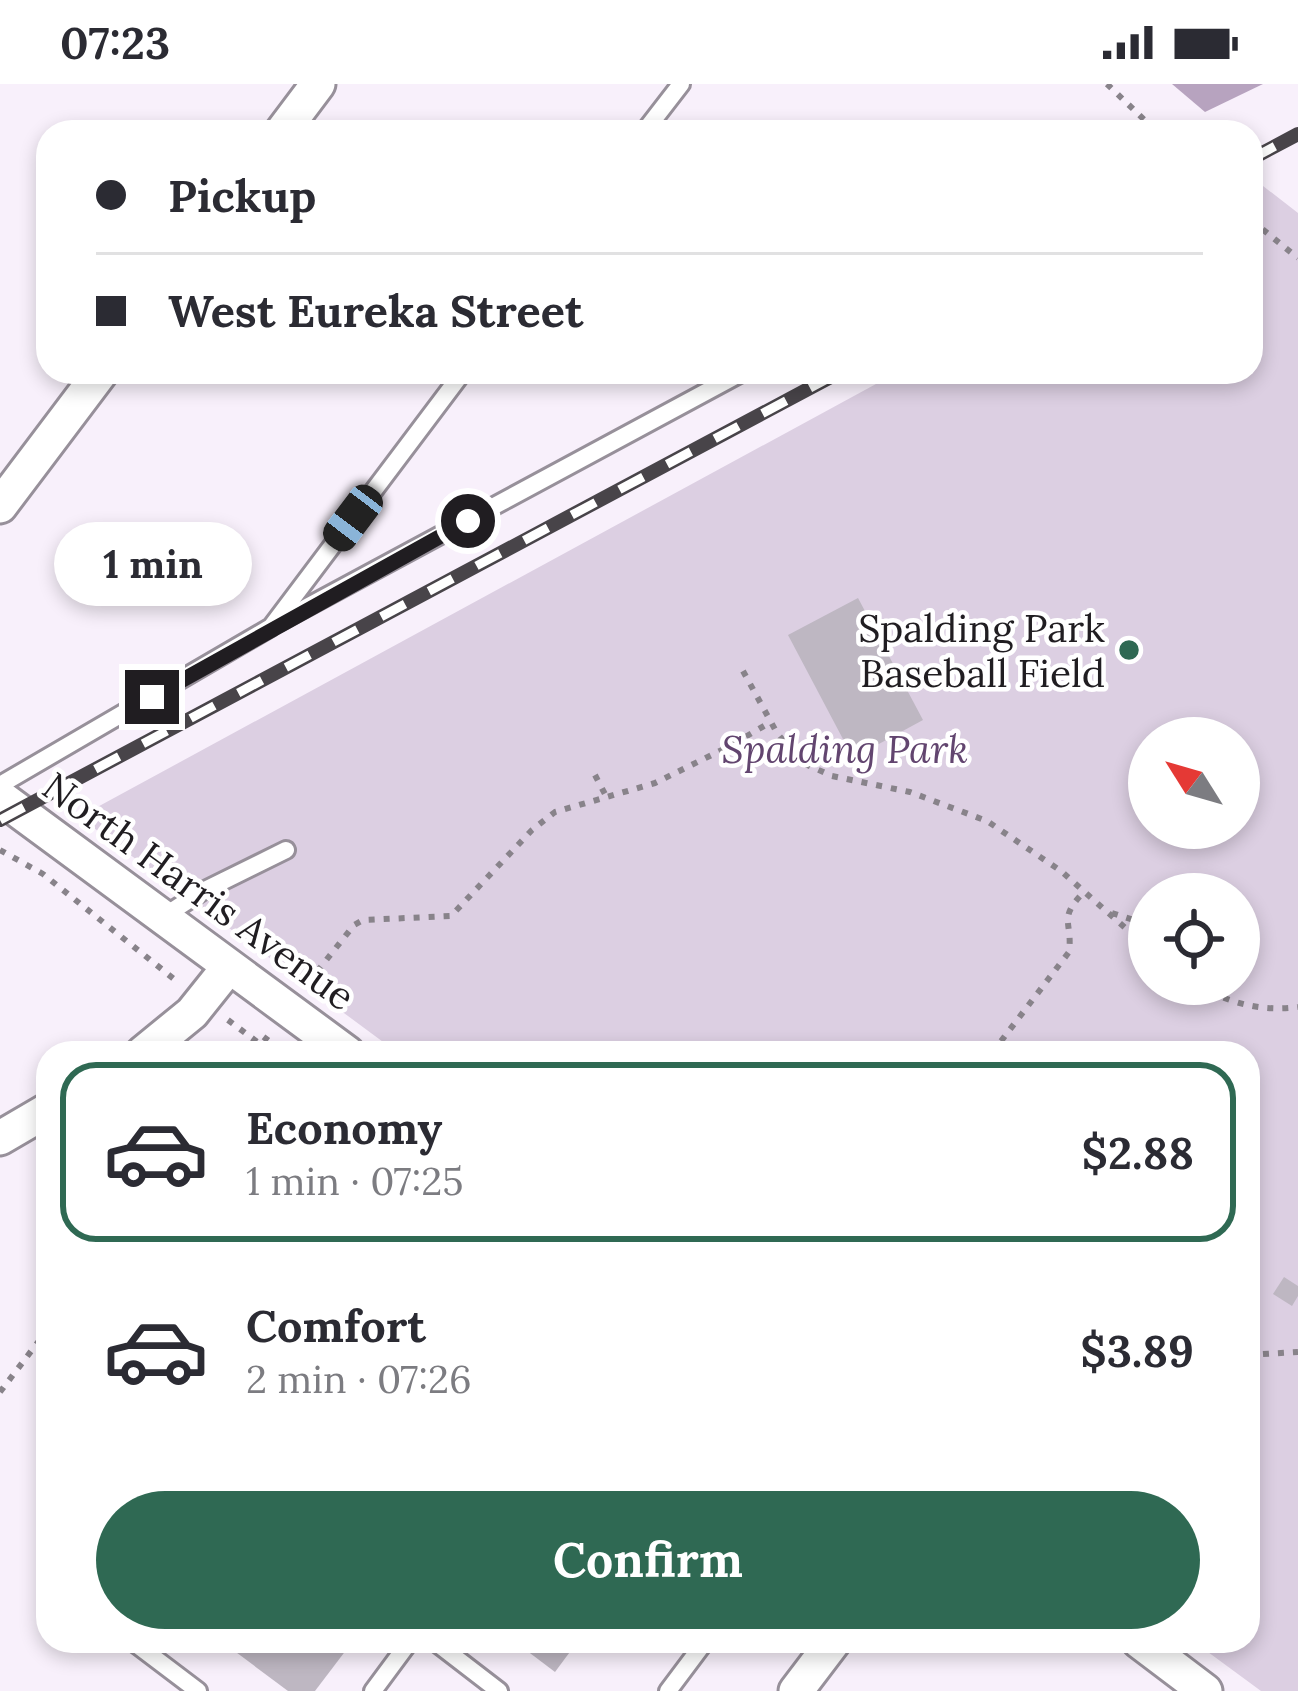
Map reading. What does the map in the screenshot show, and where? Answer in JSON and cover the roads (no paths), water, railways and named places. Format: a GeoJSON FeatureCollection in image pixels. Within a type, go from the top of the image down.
{"type":"FeatureCollection","features":[{"type":"Feature","properties":{"kind":"street"},"geometry":{"type":"LineString","coordinates":[[290,120],[318,84]]}},
{"type":"Feature","properties":{"kind":"street"},"geometry":{"type":"LineString","coordinates":[[0,506],[92,384]]}},
{"type":"Feature","properties":{"kind":"street","name":"North Harris Avenue"},"geometry":{"type":"LineString","coordinates":[[0,797],[330,1041]]}},
{"type":"Feature","properties":{"kind":"street"},"geometry":{"type":"LineString","coordinates":[[157,1041],[191,1013],[228,968]]}},
{"type":"Feature","properties":{"kind":"street"},"geometry":{"type":"LineString","coordinates":[[0,1138],[36,1118]]}},
{"type":"Feature","properties":{"kind":"street"},"geometry":{"type":"LineString","coordinates":[[796,1691],[825,1653]]}},
{"type":"Feature","properties":{"kind":"street"},"geometry":{"type":"LineString","coordinates":[[1155,1653],[1205,1691]]}},
{"type":"Feature","properties":{"kind":"lane"},"geometry":{"type":"LineString","coordinates":[[653,120],[680,84]]}},
{"type":"Feature","properties":{"kind":"lane"},"geometry":{"type":"LineString","coordinates":[[271,627],[454,384]]}},
{"type":"Feature","properties":{"kind":"lane"},"geometry":{"type":"LineString","coordinates":[[0,785],[271,627],[721,384]]}},
{"type":"Feature","properties":{"kind":"lane"},"geometry":{"type":"LineString","coordinates":[[162,917],[286,850]]}},
{"type":"Feature","properties":{"kind":"lane"},"geometry":{"type":"LineString","coordinates":[[148,1653],[198,1691]]}},
{"type":"Feature","properties":{"kind":"lane"},"geometry":{"type":"LineString","coordinates":[[373,1691],[401,1653]]}},
{"type":"Feature","properties":{"kind":"lane"},"geometry":{"type":"LineString","coordinates":[[450,1653],[499,1691]]}},
{"type":"Feature","properties":{"kind":"lane"},"geometry":{"type":"LineString","coordinates":[[668,1691],[696,1653]]}},
{"type":"Feature","properties":{"kind":"railway"},"geometry":{"type":"LineString","coordinates":[[1263,153],[1298,134]]}},
{"type":"Feature","properties":{"kind":"railway"},"geometry":{"type":"LineString","coordinates":[[0,820],[818,384]]}},
{"type":"Feature","properties":{"kind":"place","name":"Spalding Park Baseball Field"},"geometry":{"type":"Point","coordinates":[1129,650]}},
{"type":"Feature","properties":{"kind":"park label","name":"Spalding Park"},"geometry":{"type":"Point","coordinates":[845,749]}}]}
